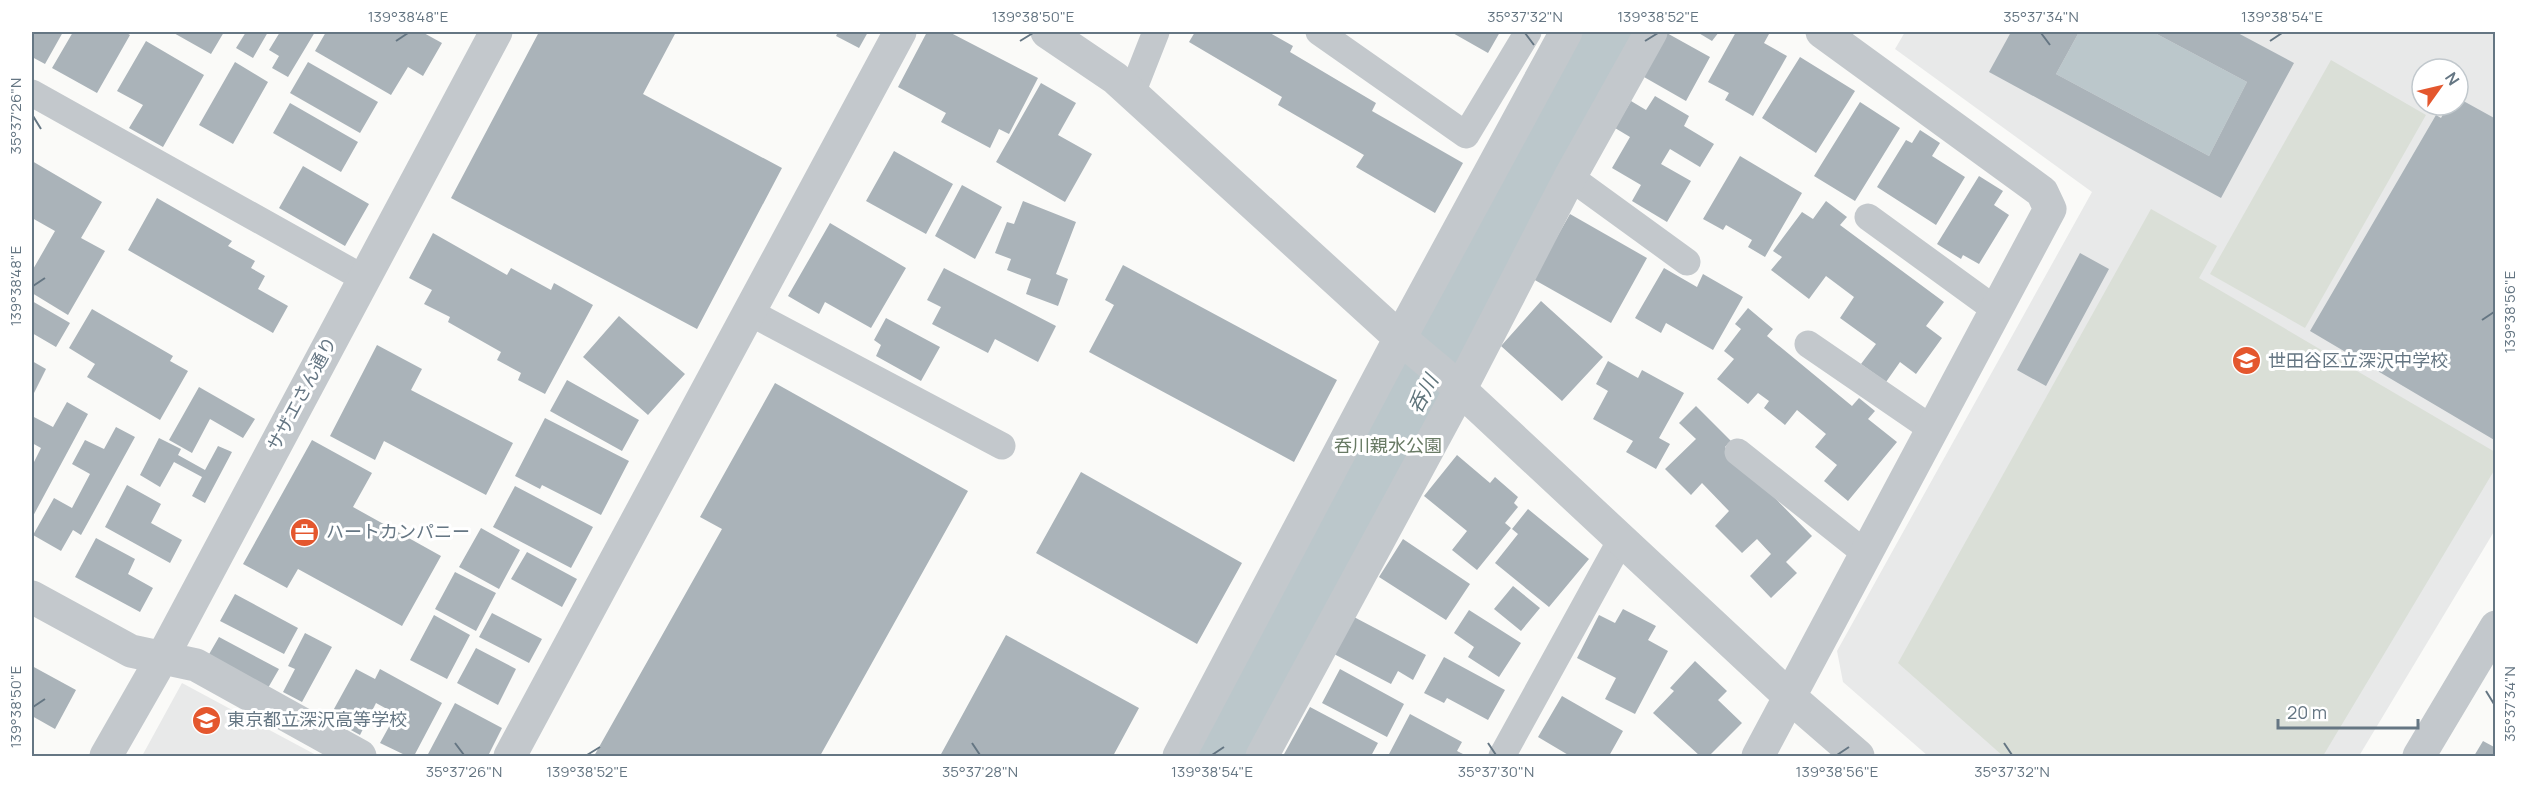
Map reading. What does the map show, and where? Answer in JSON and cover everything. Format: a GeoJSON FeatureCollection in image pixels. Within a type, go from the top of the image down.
{"type":"FeatureCollection","features":[{"type":"Feature","properties":{"kind":"street","name":"サザエさん通り"},"geometry":{"type":"LineString","coordinates":[[106,756],[162,658],[496,32]]}},
{"type":"Feature","properties":{"kind":"street"},"geometry":{"type":"LineString","coordinates":[[510,756],[900,32]]}},
{"type":"Feature","properties":{"kind":"street"},"geometry":{"type":"LineString","coordinates":[[1047,32],[1115,78],[1132,93],[1455,385],[1790,697],[1858,756]]}},
{"type":"Feature","properties":{"kind":"street"},"geometry":{"type":"LineString","coordinates":[[1179,756],[1406,343],[1566,32]]}},
{"type":"Feature","properties":{"kind":"street"},"geometry":{"type":"LineString","coordinates":[[1262,756],[1455,385],[1651,32]]}},
{"type":"Feature","properties":{"kind":"street"},"geometry":{"type":"LineString","coordinates":[[1758,756],[2050,209],[2042,192],[1822,32]]}},
{"type":"Feature","properties":{"kind":"street"},"geometry":{"type":"LineString","coordinates":[[32,597],[131,651],[196,665],[360,756]]}},
{"type":"Feature","properties":{"kind":"street"},"geometry":{"type":"LineString","coordinates":[[2420,756],[2496,627]]}},
{"type":"Feature","properties":{"kind":"lane"},"geometry":{"type":"LineString","coordinates":[[1132,93],[1156,32]]}},
{"type":"Feature","properties":{"kind":"lane"},"geometry":{"type":"LineString","coordinates":[[1319,32],[1466,135],[1528,32]]}},
{"type":"Feature","properties":{"kind":"lane"},"geometry":{"type":"LineString","coordinates":[[32,93],[363,278]]}},
{"type":"Feature","properties":{"kind":"lane"},"geometry":{"type":"LineString","coordinates":[[1570,177],[1688,262]]}},
{"type":"Feature","properties":{"kind":"lane"},"geometry":{"type":"LineString","coordinates":[[1868,217],[1996,310]]}},
{"type":"Feature","properties":{"kind":"lane"},"geometry":{"type":"LineString","coordinates":[[749,312],[1002,446]]}},
{"type":"Feature","properties":{"kind":"lane"},"geometry":{"type":"LineString","coordinates":[[1808,344],[1932,429]]}},
{"type":"Feature","properties":{"kind":"lane"},"geometry":{"type":"LineString","coordinates":[[1738,452],[1865,553]]}},
{"type":"Feature","properties":{"kind":"lane"},"geometry":{"type":"LineString","coordinates":[[1502,756],[1622,540]]}},
{"type":"Feature","properties":{"kind":"shaded area","name":"世田谷区立深沢中学校"},"geometry":{"type":"Polygon","coordinates":[[[1905,32],[2495,32],[2495,530],[2359,756],[1928,756],[1843,682],[1837,651],[2092,192],[1895,49],[1905,32]]]}},
{"type":"Feature","properties":{"kind":"shaded area"},"geometry":{"type":"Polygon","coordinates":[[[2079,32],[2153,32],[2247,82],[2209,156],[2056,74],[2079,32]]]}},
{"type":"Feature","properties":{"kind":"shaded area","name":"東京都立深沢高等学校"},"geometry":{"type":"Polygon","coordinates":[[[182,683],[318,756],[142,756],[182,683]]]}},
{"type":"Feature","properties":{"kind":"green space"},"geometry":{"type":"Polygon","coordinates":[[[1588,32],[1636,32],[1479,324],[1442,301],[1588,32]]]}},
{"type":"Feature","properties":{"kind":"green space"},"geometry":{"type":"Polygon","coordinates":[[[2331,60],[2410,106],[2410,117],[2425,117],[2305,328],[2210,274],[2331,60]]]}},
{"type":"Feature","properties":{"kind":"green space"},"geometry":{"type":"Polygon","coordinates":[[[2151,209],[2217,246],[2199,278],[2495,452],[2495,469],[2323,756],[2003,756],[1898,663],[2151,209]]]}},
{"type":"Feature","properties":{"kind":"green space","name":"呑川親水公園"},"geometry":{"type":"Polygon","coordinates":[[[1386,406],[1420,428],[1243,756],[1199,756],[1386,406]]]}},
{"type":"Feature","properties":{"kind":"building"},"geometry":{"type":"Polygon","coordinates":[[[32,32],[63,32],[45,64],[32,57],[32,32]]]}},
{"type":"Feature","properties":{"kind":"building"},"geometry":{"type":"Polygon","coordinates":[[[73,32],[125,32],[130,35],[97,93],[52,68],[73,32]]]}},
{"type":"Feature","properties":{"kind":"building"},"geometry":{"type":"Polygon","coordinates":[[[172,32],[224,32],[211,54],[172,32]]]}},
{"type":"Feature","properties":{"kind":"building"},"geometry":{"type":"Polygon","coordinates":[[[246,32],[268,32],[253,58],[236,48],[246,32]]]}},
{"type":"Feature","properties":{"kind":"building"},"geometry":{"type":"Polygon","coordinates":[[[280,32],[315,32],[288,77],[272,68],[279,56],[269,50],[280,32]]]}},
{"type":"Feature","properties":{"kind":"building"},"geometry":{"type":"Polygon","coordinates":[[[326,32],[422,32],[442,43],[423,76],[408,67],[391,95],[315,51],[326,32]]]}},
{"type":"Feature","properties":{"kind":"building"},"geometry":{"type":"Polygon","coordinates":[[[539,32],[676,32],[643,94],[782,168],[697,329],[451,198],[539,32]]]}},
{"type":"Feature","properties":{"kind":"building"},"geometry":{"type":"Polygon","coordinates":[[[838,32],[868,32],[859,48],[836,36],[838,32]]]}},
{"type":"Feature","properties":{"kind":"building"},"geometry":{"type":"Polygon","coordinates":[[[927,32],[949,32],[1038,78],[1009,134],[999,129],[990,148],[941,122],[946,113],[898,87],[927,32]]]}},
{"type":"Feature","properties":{"kind":"building"},"geometry":{"type":"Polygon","coordinates":[[[1195,32],[1268,32],[1293,46],[1290,52],[1376,103],[1372,111],[1463,163],[1435,213],[1356,167],[1364,155],[1278,105],[1282,97],[1189,42],[1195,32]]]}},
{"type":"Feature","properties":{"kind":"building"},"geometry":{"type":"Polygon","coordinates":[[[1451,32],[1500,32],[1488,53],[1451,32]]]}},
{"type":"Feature","properties":{"kind":"building"},"geometry":{"type":"Polygon","coordinates":[[[1665,32],[1710,57],[1686,101],[1637,73],[1665,32]]]}},
{"type":"Feature","properties":{"kind":"building"},"geometry":{"type":"Polygon","coordinates":[[[1697,32],[1719,32],[1712,41],[1697,32]]]}},
{"type":"Feature","properties":{"kind":"building"},"geometry":{"type":"Polygon","coordinates":[[[1736,32],[1769,34],[1764,43],[1787,56],[1753,116],[1725,100],[1729,93],[1708,82],[1736,32]]]}},
{"type":"Feature","properties":{"kind":"building"},"geometry":{"type":"Polygon","coordinates":[[[2011,32],[2079,32],[2056,74],[2209,156],[2247,82],[2153,32],[2236,32],[2294,63],[2221,198],[1989,72],[2011,32]]]}},
{"type":"Feature","properties":{"kind":"building"},"geometry":{"type":"Polygon","coordinates":[[[146,41],[204,75],[163,147],[129,128],[143,105],[117,91],[146,41]]]}},
{"type":"Feature","properties":{"kind":"building"},"geometry":{"type":"Polygon","coordinates":[[[1800,57],[1855,91],[1816,153],[1762,118],[1800,57]]]}},
{"type":"Feature","properties":{"kind":"building"},"geometry":{"type":"Polygon","coordinates":[[[235,62],[268,82],[233,144],[199,125],[235,62]]]}},
{"type":"Feature","properties":{"kind":"building"},"geometry":{"type":"Polygon","coordinates":[[[308,62],[378,102],[360,133],[290,93],[308,62]]]}},
{"type":"Feature","properties":{"kind":"building"},"geometry":{"type":"Polygon","coordinates":[[[1041,83],[1076,103],[1058,135],[1092,154],[1065,202],[996,162],[1041,83]]]}},
{"type":"Feature","properties":{"kind":"building"},"geometry":{"type":"Polygon","coordinates":[[[1655,96],[1689,116],[1684,126],[1714,144],[1700,167],[1670,149],[1661,164],[1691,181],[1667,222],[1632,201],[1641,185],[1612,168],[1630,137],[1615,128],[1631,101],[1646,110],[1655,96]]]}},
{"type":"Feature","properties":{"kind":"building"},"geometry":{"type":"Polygon","coordinates":[[[1860,102],[1900,128],[1855,201],[1814,176],[1860,102]]]}},
{"type":"Feature","properties":{"kind":"building"},"geometry":{"type":"Polygon","coordinates":[[[290,103],[358,142],[341,172],[273,133],[290,103]]]}},
{"type":"Feature","properties":{"kind":"building"},"geometry":{"type":"Polygon","coordinates":[[[2470,105],[2496,119],[2496,441],[2310,331],[2435,117],[2470,117],[2470,105]]]}},
{"type":"Feature","properties":{"kind":"building"},"geometry":{"type":"Polygon","coordinates":[[[1920,130],[1940,143],[1932,156],[1965,177],[1936,225],[1877,187],[1906,140],[1912,143],[1920,130]]]}},
{"type":"Feature","properties":{"kind":"building"},"geometry":{"type":"Polygon","coordinates":[[[894,151],[953,184],[926,234],[866,201],[894,151]]]}},
{"type":"Feature","properties":{"kind":"building"},"geometry":{"type":"Polygon","coordinates":[[[1740,156],[1802,193],[1765,257],[1748,247],[1752,240],[1726,225],[1723,230],[1703,219],[1740,156]]]}},
{"type":"Feature","properties":{"kind":"building"},"geometry":{"type":"Polygon","coordinates":[[[32,161],[102,202],[81,238],[105,251],[68,315],[32,293],[32,271],[55,231],[32,218],[32,161]]]}},
{"type":"Feature","properties":{"kind":"building"},"geometry":{"type":"Polygon","coordinates":[[[303,166],[369,204],[345,246],[279,208],[303,166]]]}},
{"type":"Feature","properties":{"kind":"building"},"geometry":{"type":"Polygon","coordinates":[[[1979,176],[2003,191],[1994,205],[2009,215],[1979,264],[1963,255],[1961,259],[1937,244],[1979,176]]]}},
{"type":"Feature","properties":{"kind":"building"},"geometry":{"type":"Polygon","coordinates":[[[962,185],[1002,207],[975,259],[935,236],[962,185]]]}},
{"type":"Feature","properties":{"kind":"building"},"geometry":{"type":"Polygon","coordinates":[[[157,198],[232,241],[228,246],[255,261],[251,268],[265,276],[258,289],[288,306],[273,333],[128,250],[157,198]]]}},
{"type":"Feature","properties":{"kind":"building"},"geometry":{"type":"Polygon","coordinates":[[[1023,201],[1076,222],[1056,274],[1068,279],[1058,306],[1026,294],[1031,279],[1007,270],[1011,259],[995,253],[1007,222],[1014,224],[1023,201]]]}},
{"type":"Feature","properties":{"kind":"building"},"geometry":{"type":"Polygon","coordinates":[[[1826,201],[1847,217],[1840,225],[1944,302],[1926,326],[1942,338],[1916,374],[1900,362],[1886,382],[1861,364],[1876,344],[1840,318],[1854,297],[1826,276],[1809,299],[1771,270],[1782,257],[1773,251],[1802,212],[1813,219],[1826,201]]]}},
{"type":"Feature","properties":{"kind":"building"},"geometry":{"type":"Polygon","coordinates":[[[1570,214],[1647,258],[1611,323],[1533,279],[1570,214]]]}},
{"type":"Feature","properties":{"kind":"building"},"geometry":{"type":"Polygon","coordinates":[[[830,223],[906,268],[871,328],[825,302],[819,314],[788,296],[830,223]]]}},
{"type":"Feature","properties":{"kind":"building"},"geometry":{"type":"Polygon","coordinates":[[[433,233],[507,275],[511,268],[551,290],[554,283],[593,305],[545,394],[518,380],[521,373],[497,360],[501,352],[448,322],[450,317],[424,304],[432,290],[409,278],[433,233]]]}},
{"type":"Feature","properties":{"kind":"building"},"geometry":{"type":"Polygon","coordinates":[[[2080,253],[2109,269],[2046,386],[2017,370],[2080,253]]]}},
{"type":"Feature","properties":{"kind":"building"},"geometry":{"type":"Polygon","coordinates":[[[1123,265],[1337,380],[1294,462],[1089,352],[1114,305],[1105,300],[1123,265]]]}},
{"type":"Feature","properties":{"kind":"building"},"geometry":{"type":"Polygon","coordinates":[[[944,268],[1056,326],[1038,362],[995,339],[988,353],[932,324],[941,307],[927,300],[944,268]]]}},
{"type":"Feature","properties":{"kind":"building"},"geometry":{"type":"Polygon","coordinates":[[[1664,268],[1697,287],[1703,274],[1743,297],[1713,350],[1666,323],[1661,333],[1635,318],[1664,268]]]}},
{"type":"Feature","properties":{"kind":"building"},"geometry":{"type":"Polygon","coordinates":[[[32,301],[70,323],[56,347],[32,333],[32,301]]]}},
{"type":"Feature","properties":{"kind":"building"},"geometry":{"type":"Polygon","coordinates":[[[1541,301],[1603,357],[1562,401],[1501,346],[1541,301]]]}},
{"type":"Feature","properties":{"kind":"building"},"geometry":{"type":"Polygon","coordinates":[[[1748,308],[1773,329],[1767,336],[1852,406],[1859,398],[1875,411],[1868,419],[1897,442],[1848,501],[1824,481],[1837,465],[1815,447],[1826,434],[1797,410],[1785,425],[1764,408],[1769,401],[1758,393],[1748,404],[1717,379],[1734,359],[1724,351],[1741,329],[1735,324],[1748,308]]]}},
{"type":"Feature","properties":{"kind":"building"},"geometry":{"type":"Polygon","coordinates":[[[92,309],[173,356],[170,361],[188,371],[160,420],[87,377],[95,364],[69,348],[92,309]]]}},
{"type":"Feature","properties":{"kind":"building"},"geometry":{"type":"Polygon","coordinates":[[[619,316],[685,374],[648,415],[583,357],[619,316]]]}},
{"type":"Feature","properties":{"kind":"building"},"geometry":{"type":"Polygon","coordinates":[[[886,318],[940,347],[921,381],[876,356],[881,345],[874,340],[886,318]]]}},
{"type":"Feature","properties":{"kind":"building"},"geometry":{"type":"Polygon","coordinates":[[[377,345],[422,369],[411,390],[513,443],[486,495],[384,441],[375,460],[330,436],[377,345]]]}},
{"type":"Feature","properties":{"kind":"building"},"geometry":{"type":"Polygon","coordinates":[[[32,361],[46,369],[32,397],[32,361]]]}},
{"type":"Feature","properties":{"kind":"building"},"geometry":{"type":"Polygon","coordinates":[[[1608,361],[1638,378],[1642,370],[1684,393],[1659,438],[1670,444],[1656,469],[1626,452],[1633,441],[1593,419],[1608,391],[1596,384],[1608,361]]]}},
{"type":"Feature","properties":{"kind":"building"},"geometry":{"type":"Polygon","coordinates":[[[567,380],[639,420],[622,451],[550,411],[567,380]]]}},
{"type":"Feature","properties":{"kind":"building"},"geometry":{"type":"Polygon","coordinates":[[[775,383],[968,491],[820,756],[594,756],[722,529],[700,517],[775,383]]]}},
{"type":"Feature","properties":{"kind":"building"},"geometry":{"type":"Polygon","coordinates":[[[199,387],[255,419],[243,438],[210,419],[192,453],[169,440],[199,387]]]}},
{"type":"Feature","properties":{"kind":"building"},"geometry":{"type":"Polygon","coordinates":[[[67,402],[88,414],[32,518],[32,466],[41,448],[32,443],[32,416],[53,427],[67,402]]]}},
{"type":"Feature","properties":{"kind":"building"},"geometry":{"type":"Polygon","coordinates":[[[1696,406],[1731,441],[1725,447],[1812,536],[1786,562],[1797,573],[1771,598],[1750,576],[1771,554],[1757,539],[1742,553],[1715,526],[1729,511],[1702,483],[1691,495],[1665,469],[1696,439],[1679,423],[1696,406]]]}},
{"type":"Feature","properties":{"kind":"building"},"geometry":{"type":"Polygon","coordinates":[[[545,418],[629,461],[601,515],[542,485],[540,489],[515,476],[545,418]]]}},
{"type":"Feature","properties":{"kind":"building"},"geometry":{"type":"Polygon","coordinates":[[[116,427],[135,437],[81,535],[73,530],[61,551],[33,535],[54,498],[72,508],[90,474],[72,464],[85,440],[104,449],[116,427]]]}},
{"type":"Feature","properties":{"kind":"building"},"geometry":{"type":"Polygon","coordinates":[[[159,438],[181,449],[178,455],[205,470],[218,446],[232,452],[205,503],[192,496],[202,477],[174,462],[160,487],[140,475],[159,438]]]}},
{"type":"Feature","properties":{"kind":"building"},"geometry":{"type":"Polygon","coordinates":[[[312,440],[372,473],[353,507],[441,556],[402,626],[298,569],[287,588],[243,564],[312,440]]]}},
{"type":"Feature","properties":{"kind":"building"},"geometry":{"type":"Polygon","coordinates":[[[1457,455],[1490,483],[1495,477],[1518,497],[1514,503],[1518,507],[1505,523],[1511,528],[1477,570],[1452,550],[1467,531],[1424,496],[1457,455]]]}},
{"type":"Feature","properties":{"kind":"building"},"geometry":{"type":"Polygon","coordinates":[[[1081,472],[1242,563],[1197,644],[1036,553],[1081,472]]]}},
{"type":"Feature","properties":{"kind":"building"},"geometry":{"type":"Polygon","coordinates":[[[127,485],[161,504],[151,523],[182,540],[170,563],[105,527],[127,485]]]}},
{"type":"Feature","properties":{"kind":"building"},"geometry":{"type":"Polygon","coordinates":[[[515,486],[593,527],[571,568],[493,527],[515,486]]]}},
{"type":"Feature","properties":{"kind":"building"},"geometry":{"type":"Polygon","coordinates":[[[1528,509],[1589,559],[1549,607],[1495,563],[1518,534],[1512,529],[1528,509]]]}},
{"type":"Feature","properties":{"kind":"building"},"geometry":{"type":"Polygon","coordinates":[[[481,528],[520,550],[499,589],[459,567],[481,528]]]}},
{"type":"Feature","properties":{"kind":"building"},"geometry":{"type":"Polygon","coordinates":[[[96,538],[135,559],[128,574],[153,588],[140,612],[75,577],[96,538]]]}},
{"type":"Feature","properties":{"kind":"building"},"geometry":{"type":"Polygon","coordinates":[[[1403,539],[1470,584],[1446,620],[1379,577],[1403,539]]]}},
{"type":"Feature","properties":{"kind":"building"},"geometry":{"type":"Polygon","coordinates":[[[527,552],[577,579],[562,607],[511,579],[527,552]]]}},
{"type":"Feature","properties":{"kind":"building"},"geometry":{"type":"Polygon","coordinates":[[[455,572],[496,593],[476,631],[435,609],[455,572]]]}},
{"type":"Feature","properties":{"kind":"building"},"geometry":{"type":"Polygon","coordinates":[[[1513,586],[1540,608],[1521,631],[1494,609],[1513,586]]]}},
{"type":"Feature","properties":{"kind":"building"},"geometry":{"type":"Polygon","coordinates":[[[235,594],[298,628],[284,654],[220,621],[235,594]]]}},
{"type":"Feature","properties":{"kind":"building"},"geometry":{"type":"Polygon","coordinates":[[[1623,609],[1656,626],[1648,640],[1668,651],[1635,714],[1605,699],[1616,678],[1577,658],[1599,615],[1615,623],[1623,609]]]}},
{"type":"Feature","properties":{"kind":"building"},"geometry":{"type":"Polygon","coordinates":[[[1469,610],[1521,643],[1499,677],[1468,657],[1474,647],[1454,633],[1469,610]]]}},
{"type":"Feature","properties":{"kind":"building"},"geometry":{"type":"Polygon","coordinates":[[[492,613],[542,639],[529,663],[479,637],[492,613]]]}},
{"type":"Feature","properties":{"kind":"building"},"geometry":{"type":"Polygon","coordinates":[[[434,615],[470,635],[447,679],[410,660],[434,615]]]}},
{"type":"Feature","properties":{"kind":"building"},"geometry":{"type":"Polygon","coordinates":[[[1354,617],[1426,655],[1413,680],[1398,671],[1391,684],[1334,654],[1354,617]]]}},
{"type":"Feature","properties":{"kind":"building"},"geometry":{"type":"Polygon","coordinates":[[[305,633],[332,647],[302,702],[283,692],[295,669],[288,666],[305,633]]]}},
{"type":"Feature","properties":{"kind":"building"},"geometry":{"type":"Polygon","coordinates":[[[1006,635],[1139,708],[1113,756],[940,756],[1006,635]]]}},
{"type":"Feature","properties":{"kind":"building"},"geometry":{"type":"Polygon","coordinates":[[[219,637],[279,669],[268,688],[208,656],[219,637]]]}},
{"type":"Feature","properties":{"kind":"building"},"geometry":{"type":"Polygon","coordinates":[[[476,648],[516,669],[498,705],[457,683],[476,648]]]}},
{"type":"Feature","properties":{"kind":"building"},"geometry":{"type":"Polygon","coordinates":[[[1444,657],[1505,690],[1488,720],[1447,698],[1444,703],[1424,693],[1444,657]]]}},
{"type":"Feature","properties":{"kind":"building"},"geometry":{"type":"Polygon","coordinates":[[[1695,661],[1727,691],[1718,700],[1742,723],[1709,756],[1700,756],[1653,713],[1674,691],[1670,688],[1695,661]]]}},
{"type":"Feature","properties":{"kind":"building"},"geometry":{"type":"Polygon","coordinates":[[[32,666],[76,690],[55,729],[32,716],[32,666]]]}},
{"type":"Feature","properties":{"kind":"building"},"geometry":{"type":"Polygon","coordinates":[[[356,669],[375,679],[380,669],[442,703],[414,756],[407,756],[380,743],[396,714],[376,703],[360,735],[329,718],[356,669]]]}},
{"type":"Feature","properties":{"kind":"building"},"geometry":{"type":"Polygon","coordinates":[[[1340,669],[1404,704],[1387,737],[1322,703],[1340,669]]]}},
{"type":"Feature","properties":{"kind":"building"},"geometry":{"type":"Polygon","coordinates":[[[1562,696],[1623,731],[1609,756],[1570,756],[1538,737],[1562,696]]]}},
{"type":"Feature","properties":{"kind":"building"},"geometry":{"type":"Polygon","coordinates":[[[455,703],[502,728],[488,756],[427,756],[455,703]]]}},
{"type":"Feature","properties":{"kind":"building"},"geometry":{"type":"Polygon","coordinates":[[[1310,707],[1378,743],[1371,756],[1283,756],[1310,707]]]}},
{"type":"Feature","properties":{"kind":"building"},"geometry":{"type":"Polygon","coordinates":[[[1410,714],[1462,742],[1457,751],[1467,756],[1388,756],[1410,714]]]}},
{"type":"Feature","properties":{"kind":"building"},"geometry":{"type":"Polygon","coordinates":[[[2483,741],[2496,748],[2496,756],[2474,756],[2483,741]]]}},
{"type":"Feature","properties":{"kind":"waterway","name":"呑川"},"geometry":{"type":"LineString","coordinates":[[1229,756],[1617,32]]}},
{"type":"Feature","properties":{"kind":"place","name":"世田谷区立深沢中学校"},"geometry":{"type":"Point","coordinates":[2247,361]}},
{"type":"Feature","properties":{"kind":"place","name":"ハートカンパニー"},"geometry":{"type":"Point","coordinates":[305,532]}},
{"type":"Feature","properties":{"kind":"place","name":"東京都立深沢高等学校"},"geometry":{"type":"Point","coordinates":[206,720]}}]}
